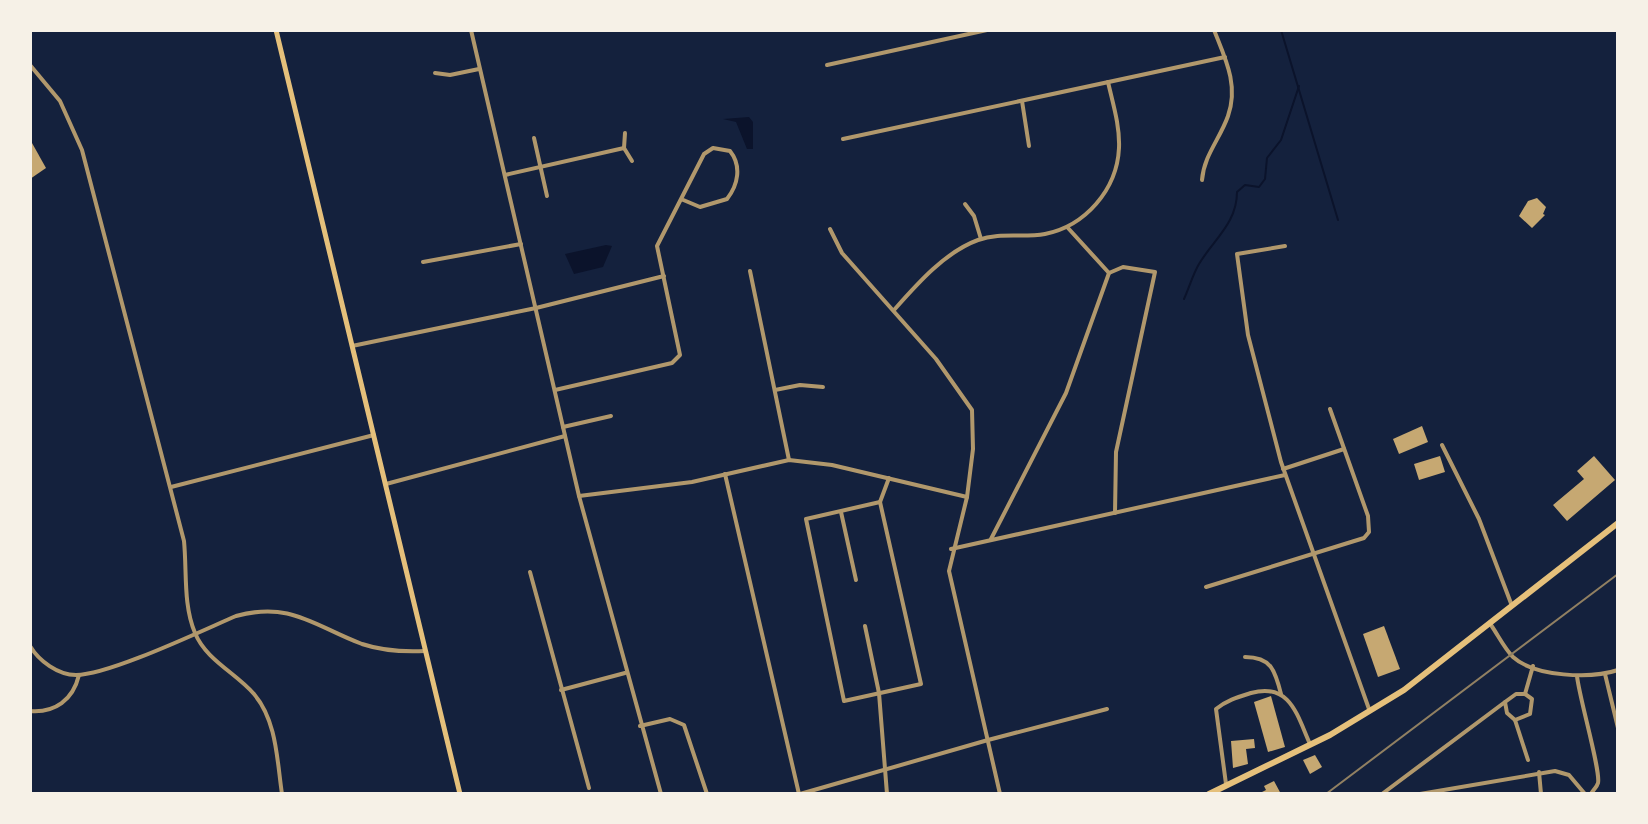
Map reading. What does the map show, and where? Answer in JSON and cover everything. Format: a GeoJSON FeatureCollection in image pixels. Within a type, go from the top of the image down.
{"type":"FeatureCollection","features":[{"type":"Feature","properties":{"kind":"main road"},"geometry":{"type":"LineString","coordinates":[[276,30],[460,794]]}},
{"type":"Feature","properties":{"kind":"main road"},"geometry":{"type":"LineString","coordinates":[[1209,794],[1370,712],[1491,625],[1618,523]]}},
{"type":"Feature","properties":{"kind":"street"},"geometry":{"type":"LineString","coordinates":[[471,30],[579,496],[625,673],[661,794]]}},
{"type":"Feature","properties":{"kind":"street"},"geometry":{"type":"LineString","coordinates":[[827,65],[987,30]]}},
{"type":"Feature","properties":{"kind":"street"},"geometry":{"type":"LineString","coordinates":[[1202,180],[1204,162],[1228,116],[1233,97],[1225,57],[1214,30]]}},
{"type":"Feature","properties":{"kind":"street"},"geometry":{"type":"LineString","coordinates":[[843,139],[1225,57]]}},
{"type":"Feature","properties":{"kind":"street"},"geometry":{"type":"LineString","coordinates":[[30,65],[60,101],[76,132],[184,541],[188,607],[195,633],[208,653],[262,705],[273,732],[282,794]]}},
{"type":"Feature","properties":{"kind":"street"},"geometry":{"type":"LineString","coordinates":[[435,73],[450,75],[479,69]]}},
{"type":"Feature","properties":{"kind":"street"},"geometry":{"type":"LineString","coordinates":[[894,310],[947,259],[981,239],[1039,235],[1068,228],[1093,207],[1107,190],[1116,170],[1118,127],[1108,82]]}},
{"type":"Feature","properties":{"kind":"street"},"geometry":{"type":"LineString","coordinates":[[1022,101],[1029,146]]}},
{"type":"Feature","properties":{"kind":"street"},"geometry":{"type":"LineString","coordinates":[[625,133],[624,148],[632,161]]}},
{"type":"Feature","properties":{"kind":"street"},"geometry":{"type":"LineString","coordinates":[[534,138],[547,196]]}},
{"type":"Feature","properties":{"kind":"street"},"geometry":{"type":"LineString","coordinates":[[505,175],[624,148]]}},
{"type":"Feature","properties":{"kind":"street"},"geometry":{"type":"LineString","coordinates":[[555,390],[677,360],[681,350],[657,246],[681,199],[704,154],[713,148],[730,151],[736,158],[737,181],[727,199],[700,207],[681,199]]}},
{"type":"Feature","properties":{"kind":"street"},"geometry":{"type":"LineString","coordinates":[[965,204],[974,216],[981,239]]}},
{"type":"Feature","properties":{"kind":"street"},"geometry":{"type":"LineString","coordinates":[[1068,228],[1109,273]]}},
{"type":"Feature","properties":{"kind":"street"},"geometry":{"type":"LineString","coordinates":[[830,229],[842,253],[963,392],[972,410],[973,449],[967,497],[948,562],[1000,794]]}},
{"type":"Feature","properties":{"kind":"street"},"geometry":{"type":"LineString","coordinates":[[423,262],[521,244]]}},
{"type":"Feature","properties":{"kind":"street"},"geometry":{"type":"LineString","coordinates":[[1285,246],[1237,254],[1248,335],[1283,469],[1370,712]]}},
{"type":"Feature","properties":{"kind":"street"},"geometry":{"type":"LineString","coordinates":[[991,539],[1066,393],[1109,273],[1123,267],[1155,272],[1116,452],[1115,513]]}},
{"type":"Feature","properties":{"kind":"street"},"geometry":{"type":"LineString","coordinates":[[750,271],[789,460]]}},
{"type":"Feature","properties":{"kind":"street"},"geometry":{"type":"LineString","coordinates":[[352,346],[536,308],[664,276]]}},
{"type":"Feature","properties":{"kind":"street"},"geometry":{"type":"LineString","coordinates":[[775,390],[800,385],[823,387]]}},
{"type":"Feature","properties":{"kind":"street"},"geometry":{"type":"LineString","coordinates":[[1206,587],[1364,538],[1369,532],[1368,516],[1330,409]]}},
{"type":"Feature","properties":{"kind":"street"},"geometry":{"type":"LineString","coordinates":[[563,427],[611,416]]}},
{"type":"Feature","properties":{"kind":"street"},"geometry":{"type":"LineString","coordinates":[[171,487],[374,435]]}},
{"type":"Feature","properties":{"kind":"street"},"geometry":{"type":"LineString","coordinates":[[386,484],[565,436]]}},
{"type":"Feature","properties":{"kind":"street"},"geometry":{"type":"LineString","coordinates":[[1442,445],[1479,519],[1513,608]]}},
{"type":"Feature","properties":{"kind":"street"},"geometry":{"type":"LineString","coordinates":[[1283,469],[1344,449]]}},
{"type":"Feature","properties":{"kind":"street"},"geometry":{"type":"LineString","coordinates":[[579,496],[692,482],[789,460],[889,478],[967,497]]}},
{"type":"Feature","properties":{"kind":"street"},"geometry":{"type":"LineString","coordinates":[[725,474],[799,794],[1107,709]]}},
{"type":"Feature","properties":{"kind":"street"},"geometry":{"type":"LineString","coordinates":[[951,549],[1286,475]]}},
{"type":"Feature","properties":{"kind":"street"},"geometry":{"type":"LineString","coordinates":[[880,502],[806,519],[844,701],[921,684],[880,502],[889,478]]}},
{"type":"Feature","properties":{"kind":"street"},"geometry":{"type":"LineString","coordinates":[[841,511],[856,580]]}},
{"type":"Feature","properties":{"kind":"street"},"geometry":{"type":"LineString","coordinates":[[530,572],[589,788]]}},
{"type":"Feature","properties":{"kind":"street"},"geometry":{"type":"LineString","coordinates":[[30,646],[48,665],[79,675],[104,670],[258,610],[302,616],[383,650],[425,651]]}},
{"type":"Feature","properties":{"kind":"street"},"geometry":{"type":"LineString","coordinates":[[1491,625],[1515,659],[1533,666],[1577,676],[1618,670]]}},
{"type":"Feature","properties":{"kind":"street"},"geometry":{"type":"LineString","coordinates":[[865,626],[879,693],[887,794]]}},
{"type":"Feature","properties":{"kind":"street"},"geometry":{"type":"LineString","coordinates":[[1245,657],[1263,657],[1270,663],[1281,694]]}},
{"type":"Feature","properties":{"kind":"street"},"geometry":{"type":"LineString","coordinates":[[1525,694],[1533,666]]}},
{"type":"Feature","properties":{"kind":"street"},"geometry":{"type":"LineString","coordinates":[[561,690],[625,673]]}},
{"type":"Feature","properties":{"kind":"street"},"geometry":{"type":"LineString","coordinates":[[1605,674],[1618,728]]}},
{"type":"Feature","properties":{"kind":"street"},"geometry":{"type":"LineString","coordinates":[[30,711],[41,712],[62,704],[76,688],[79,675]]}},
{"type":"Feature","properties":{"kind":"street"},"geometry":{"type":"LineString","coordinates":[[1422,794],[1539,772],[1563,771],[1588,794],[1598,783],[1577,676]]}},
{"type":"Feature","properties":{"kind":"street"},"geometry":{"type":"LineString","coordinates":[[1227,786],[1216,709],[1226,701],[1267,689],[1281,694],[1294,706],[1310,744]]}},
{"type":"Feature","properties":{"kind":"street"},"geometry":{"type":"LineString","coordinates":[[1382,794],[1516,694],[1525,694]]}},
{"type":"Feature","properties":{"kind":"street"},"geometry":{"type":"LineString","coordinates":[[1515,720],[1526,717],[1534,707],[1525,694]]}},
{"type":"Feature","properties":{"kind":"street"},"geometry":{"type":"LineString","coordinates":[[1505,702],[1507,713],[1515,720],[1528,760]]}},
{"type":"Feature","properties":{"kind":"street"},"geometry":{"type":"LineString","coordinates":[[640,726],[670,719],[684,725],[707,794]]}},
{"type":"Feature","properties":{"kind":"street"},"geometry":{"type":"LineString","coordinates":[[1539,772],[1541,794]]}},
{"type":"Feature","properties":{"kind":"water"},"geometry":{"type":"Polygon","coordinates":[[[749,117],[753,122],[753,149],[747,149],[736,122],[723,119],[749,117]]]}},
{"type":"Feature","properties":{"kind":"water"},"geometry":{"type":"Polygon","coordinates":[[[612,246],[603,267],[574,274],[565,254],[612,246]]]}},
{"type":"Feature","properties":{"kind":"building"},"geometry":{"type":"Polygon","coordinates":[[[32,143],[46,168],[30,179],[30,145],[32,143]]]}},
{"type":"Feature","properties":{"kind":"building"},"geometry":{"type":"Polygon","coordinates":[[[1537,198],[1546,207],[1545,215],[1532,228],[1519,216],[1528,201],[1537,198]]]}},
{"type":"Feature","properties":{"kind":"building"},"geometry":{"type":"Polygon","coordinates":[[[1422,426],[1428,442],[1399,454],[1393,439],[1422,426]]]}},
{"type":"Feature","properties":{"kind":"building"},"geometry":{"type":"Polygon","coordinates":[[[1440,456],[1445,472],[1419,480],[1414,464],[1440,456]]]}},
{"type":"Feature","properties":{"kind":"building"},"geometry":{"type":"Polygon","coordinates":[[[1594,456],[1615,480],[1567,521],[1553,505],[1584,479],[1577,471],[1594,456]]]}},
{"type":"Feature","properties":{"kind":"building"},"geometry":{"type":"Polygon","coordinates":[[[1384,626],[1400,669],[1378,677],[1363,634],[1384,626]]]}},
{"type":"Feature","properties":{"kind":"building"},"geometry":{"type":"Polygon","coordinates":[[[1271,696],[1285,747],[1268,752],[1254,702],[1271,696]]]}},
{"type":"Feature","properties":{"kind":"building"},"geometry":{"type":"Polygon","coordinates":[[[1254,739],[1255,748],[1246,749],[1248,764],[1233,768],[1231,741],[1254,739]]]}},
{"type":"Feature","properties":{"kind":"building"},"geometry":{"type":"Polygon","coordinates":[[[1315,755],[1322,767],[1310,774],[1303,760],[1315,755]]]}},
{"type":"Feature","properties":{"kind":"building"},"geometry":{"type":"Polygon","coordinates":[[[1274,781],[1281,794],[1258,794],[1266,790],[1264,786],[1274,781]]]}},
{"type":"Feature","properties":{"kind":"waterway"},"geometry":{"type":"LineString","coordinates":[[1281,30],[1338,220]]}},
{"type":"Feature","properties":{"kind":"waterway"},"geometry":{"type":"LineString","coordinates":[[1184,299],[1199,264],[1229,222],[1237,192],[1245,185],[1259,187],[1265,179],[1267,158],[1281,140],[1299,86]]}},
{"type":"Feature","properties":{"kind":"railway"},"geometry":{"type":"LineString","coordinates":[[1326,794],[1618,574]]}}]}
